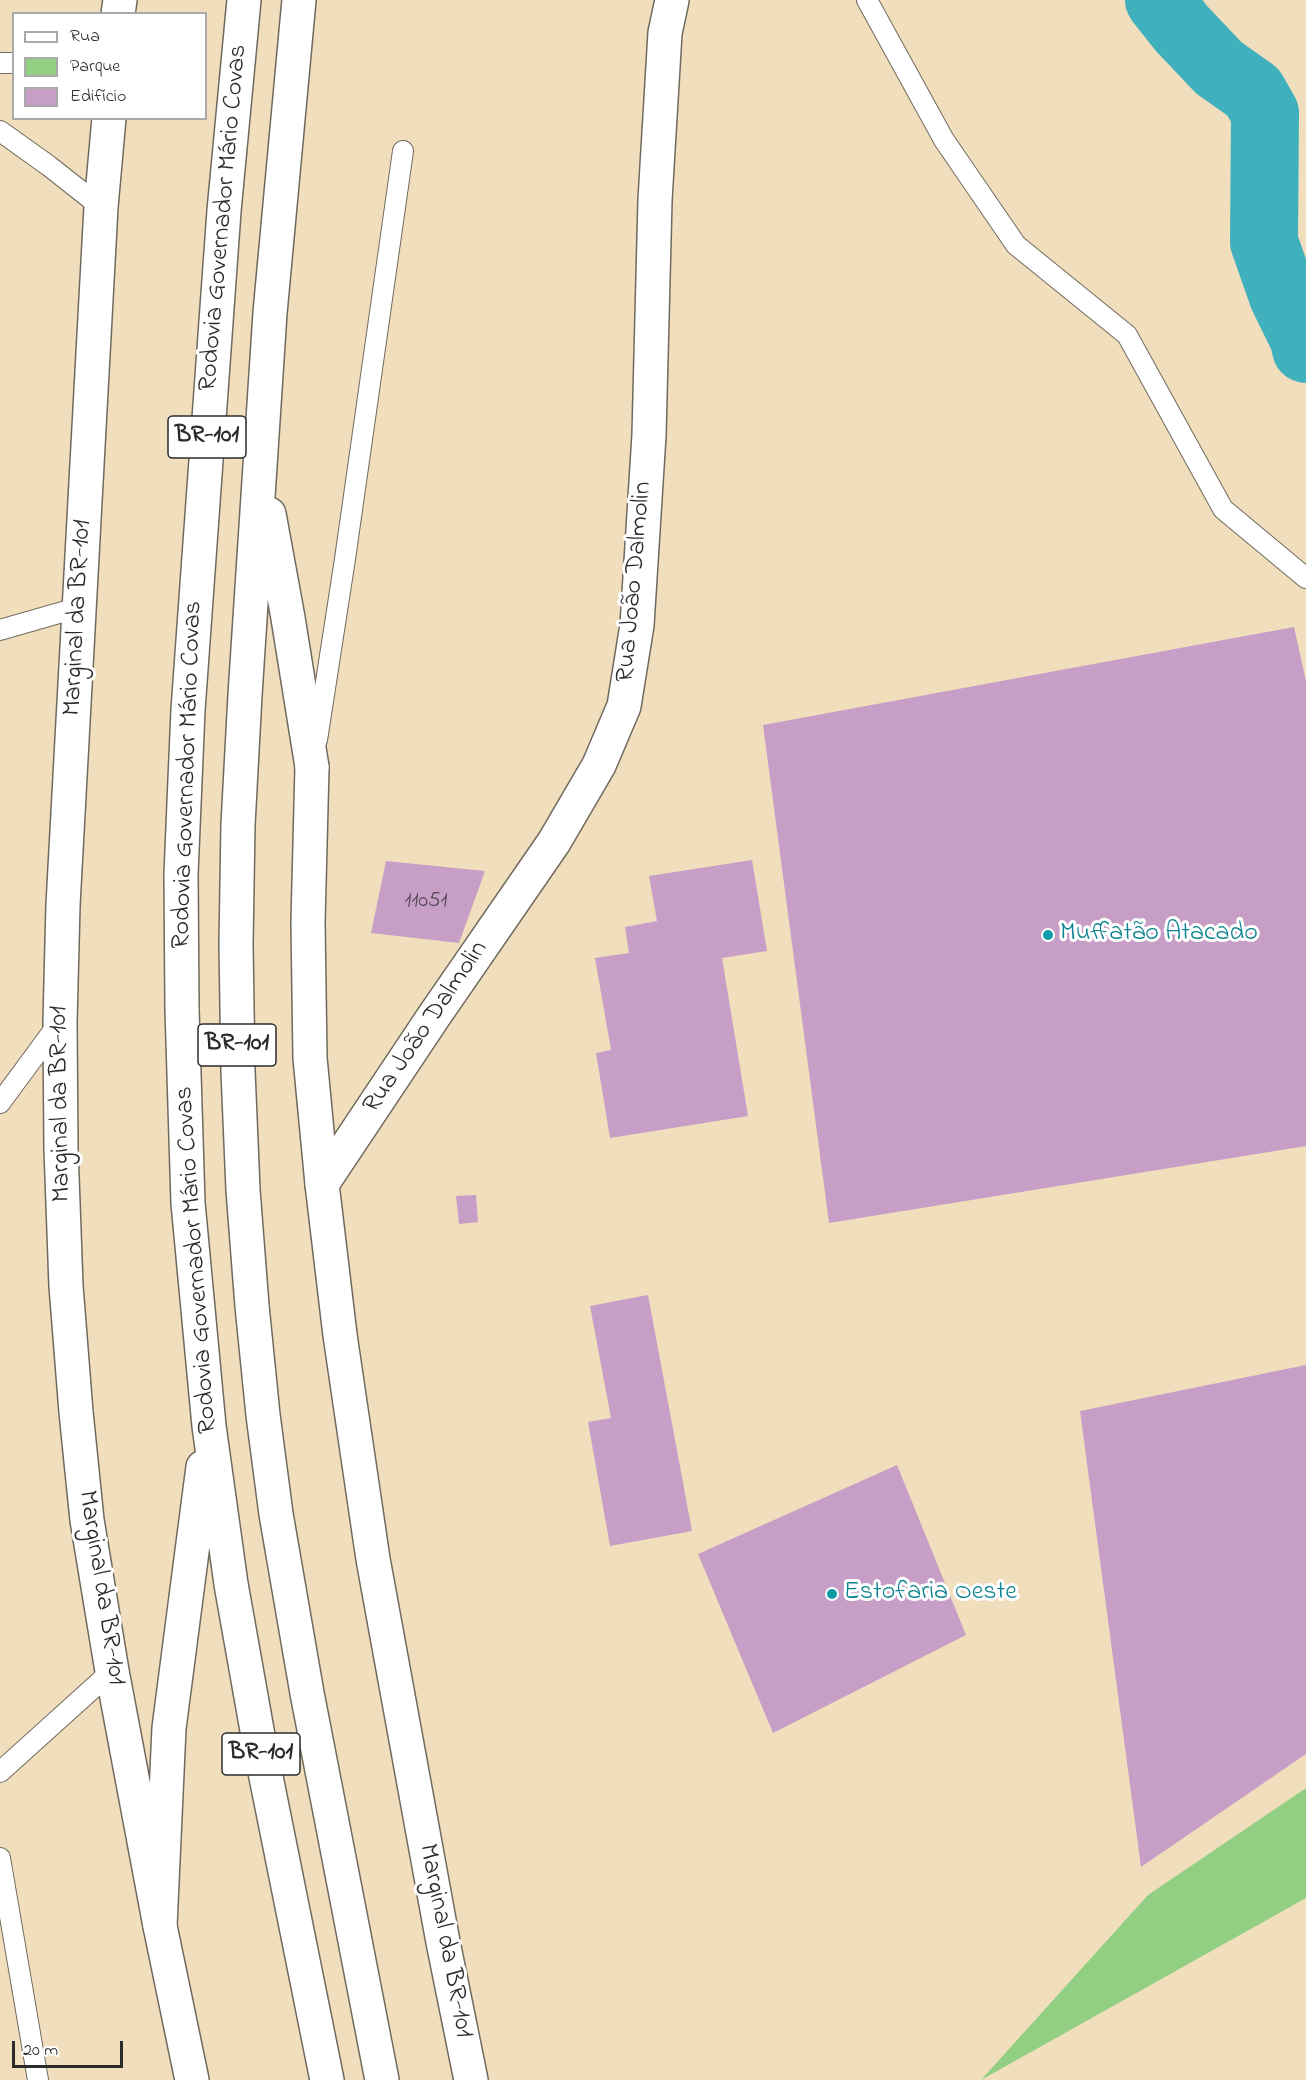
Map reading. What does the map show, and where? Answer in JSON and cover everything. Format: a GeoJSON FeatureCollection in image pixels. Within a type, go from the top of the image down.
{"type":"FeatureCollection","features":[{"type":"Feature","properties":{"kind":"main road","name":"Rodovia Governador Mário Covas"},"geometry":{"type":"LineString","coordinates":[[244,0],[224,211],[188,710],[181,874],[182,1010],[188,1203],[209,1426],[231,1584],[327,2080]]}},
{"type":"Feature","properties":{"kind":"main road","name":"Rodovia Governador Mário Covas"},"geometry":{"type":"LineString","coordinates":[[299,0],[270,313],[238,825],[236,944],[243,1190],[263,1415],[276,1514],[307,1693],[382,2080]]}},
{"type":"Feature","properties":{"kind":"main road","name":"Rua João Dalmolin"},"geometry":{"type":"LineString","coordinates":[[322,1184],[554,842],[599,765],[624,706],[637,625],[649,435],[655,200],[665,33],[672,0]]}},
{"type":"Feature","properties":{"kind":"main road","name":"Marginal da BR-101"},"geometry":{"type":"LineString","coordinates":[[109,120],[101,207],[63,905],[60,1022],[65,1251],[75,1412],[87,1520],[112,1671],[160,1926],[192,2080]]}},
{"type":"Feature","properties":{"kind":"main road","name":"Marginal da BR-101"},"geometry":{"type":"LineString","coordinates":[[260,466],[312,767],[308,922],[310,1047],[322,1184],[340,1335],[373,1559],[443,1942],[471,2080]]}},
{"type":"Feature","properties":{"kind":"main road"},"geometry":{"type":"LineString","coordinates":[[160,1926],[169,1728],[209,1426]]}},
{"type":"Feature","properties":{"kind":"lane"},"geometry":{"type":"LineString","coordinates":[[867,0],[944,140],[1017,245],[1127,335],[1223,510],[1306,578]]}},
{"type":"Feature","properties":{"kind":"lane"},"geometry":{"type":"LineString","coordinates":[[0,131],[101,207]]}},
{"type":"Feature","properties":{"kind":"lane"},"geometry":{"type":"LineString","coordinates":[[312,767],[345,558],[403,151]]}},
{"type":"Feature","properties":{"kind":"lane"},"geometry":{"type":"LineString","coordinates":[[0,630],[80,607]]}},
{"type":"Feature","properties":{"kind":"lane"},"geometry":{"type":"LineString","coordinates":[[0,1103],[60,1022]]}},
{"type":"Feature","properties":{"kind":"lane"},"geometry":{"type":"LineString","coordinates":[[0,1772],[112,1671]]}},
{"type":"Feature","properties":{"kind":"lane"},"geometry":{"type":"LineString","coordinates":[[0,1858],[38,2080]]}},
{"type":"Feature","properties":{"kind":"green space"},"geometry":{"type":"Polygon","coordinates":[[[1306,1788],[1306,1898],[981,2080],[1148,1895],[1306,1788]]]}},
{"type":"Feature","properties":{"kind":"building","name":"Muffatão Atacado"},"geometry":{"type":"Polygon","coordinates":[[[1294,627],[1306,681],[1306,1146],[829,1223],[763,725],[1294,627]]]}},
{"type":"Feature","properties":{"kind":"building"},"geometry":{"type":"Polygon","coordinates":[[[752,860],[767,951],[722,958],[748,1116],[610,1138],[596,1053],[611,1050],[595,958],[629,953],[625,927],[657,921],[649,876],[752,860]]]}},
{"type":"Feature","properties":{"kind":"building"},"geometry":{"type":"Polygon","coordinates":[[[386,861],[485,871],[459,943],[371,933],[386,861]]]}},
{"type":"Feature","properties":{"kind":"building"},"geometry":{"type":"Polygon","coordinates":[[[476,1195],[478,1222],[459,1224],[456,1196],[476,1195]]]}},
{"type":"Feature","properties":{"kind":"building"},"geometry":{"type":"Polygon","coordinates":[[[648,1295],[692,1531],[610,1546],[588,1422],[611,1418],[590,1306],[648,1295]]]}},
{"type":"Feature","properties":{"kind":"building"},"geometry":{"type":"Polygon","coordinates":[[[1306,1365],[1306,1754],[1141,1867],[1080,1411],[1306,1365]]]}},
{"type":"Feature","properties":{"kind":"building","name":"Estofaria Oeste"},"geometry":{"type":"Polygon","coordinates":[[[897,1465],[966,1635],[773,1733],[698,1554],[897,1465]]]}},
{"type":"Feature","properties":{"kind":"waterway"},"geometry":{"type":"LineString","coordinates":[[1159,0],[1182,29],[1219,68],[1253,92],[1265,113],[1264,242],[1283,296],[1304,339],[1306,349]]}},
{"type":"Feature","properties":{"kind":"place","name":"Muffatão Atacado"},"geometry":{"type":"Point","coordinates":[1048,935]}},
{"type":"Feature","properties":{"kind":"place","name":"Estofaria Oeste"},"geometry":{"type":"Point","coordinates":[832,1594]}}]}
